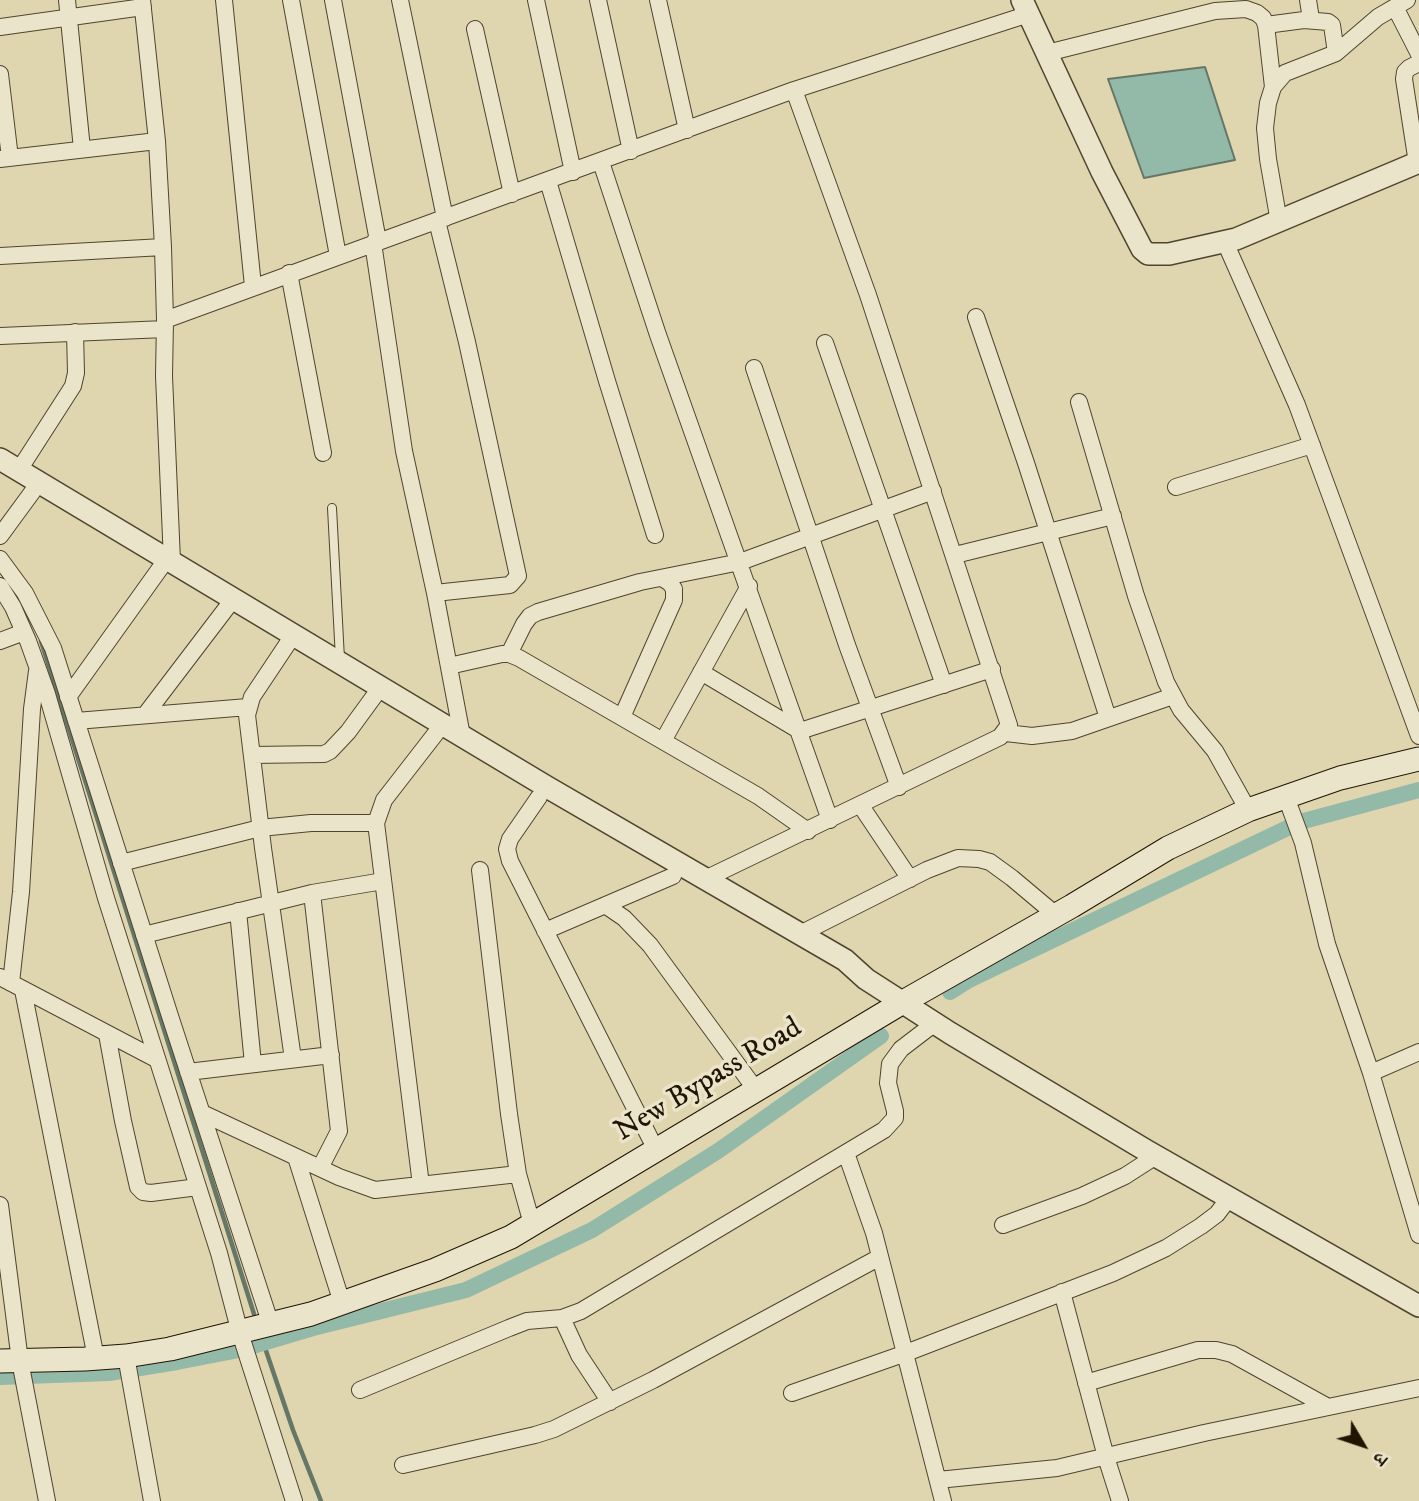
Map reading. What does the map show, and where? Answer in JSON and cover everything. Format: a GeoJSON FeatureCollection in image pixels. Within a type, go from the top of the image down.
{"type":"FeatureCollection","features":[{"type":"Feature","properties":{"kind":"main road","name":"New Bypass Road"},"geometry":{"type":"LineString","coordinates":[[14,1365],[96,1358],[128,1367],[244,1346],[271,1325],[435,1270],[511,1237],[1168,848],[1248,810],[1289,804],[1340,778],[1419,759]]}},
{"type":"Feature","properties":{"kind":"street"},"geometry":{"type":"LineString","coordinates":[[67,0],[82,149]]}},
{"type":"Feature","properties":{"kind":"street"},"geometry":{"type":"LineString","coordinates":[[224,0],[253,286]]}},
{"type":"Feature","properties":{"kind":"street"},"geometry":{"type":"LineString","coordinates":[[291,0],[338,256]]}},
{"type":"Feature","properties":{"kind":"street"},"geometry":{"type":"LineString","coordinates":[[333,0],[376,242],[404,451],[463,736]]}},
{"type":"Feature","properties":{"kind":"street"},"geometry":{"type":"LineString","coordinates":[[400,0],[441,219],[518,576],[510,585],[435,593]]}},
{"type":"Feature","properties":{"kind":"street"},"geometry":{"type":"LineString","coordinates":[[536,0],[573,172]]}},
{"type":"Feature","properties":{"kind":"street"},"geometry":{"type":"LineString","coordinates":[[598,0],[631,151]]}},
{"type":"Feature","properties":{"kind":"street"},"geometry":{"type":"LineString","coordinates":[[658,0],[687,130]]}},
{"type":"Feature","properties":{"kind":"street"},"geometry":{"type":"LineString","coordinates":[[1308,0],[1311,19]]}},
{"type":"Feature","properties":{"kind":"street"},"geometry":{"type":"LineString","coordinates":[[1377,0],[1378,17]]}},
{"type":"Feature","properties":{"kind":"street"},"geometry":{"type":"LineString","coordinates":[[1279,222],[1265,128],[1273,87],[1285,73],[1336,52],[1378,17],[1401,3],[1419,54]]}},
{"type":"Feature","properties":{"kind":"street"},"geometry":{"type":"LineString","coordinates":[[0,27],[143,4],[157,141],[163,247],[167,564],[68,697]]}},
{"type":"Feature","properties":{"kind":"street"},"geometry":{"type":"LineString","coordinates":[[0,335],[165,324],[253,286],[1025,7],[1102,172],[1142,248],[1148,254],[1155,255],[1206,248],[1279,222],[1418,162],[1404,79],[1405,72],[1419,63]]}},
{"type":"Feature","properties":{"kind":"street"},"geometry":{"type":"LineString","coordinates":[[1047,53],[1196,8],[1215,11],[1246,9],[1257,13],[1266,25],[1273,87]]}},
{"type":"Feature","properties":{"kind":"street"},"geometry":{"type":"LineString","coordinates":[[1266,25],[1322,20],[1332,25],[1336,52]]}},
{"type":"Feature","properties":{"kind":"street"},"geometry":{"type":"LineString","coordinates":[[475,29],[512,194]]}},
{"type":"Feature","properties":{"kind":"street"},"geometry":{"type":"LineString","coordinates":[[0,74],[5,159],[157,141]]}},
{"type":"Feature","properties":{"kind":"street"},"geometry":{"type":"LineString","coordinates":[[705,880],[1000,737],[1006,733],[1009,725],[869,295],[794,90]]}},
{"type":"Feature","properties":{"kind":"street"},"geometry":{"type":"LineString","coordinates":[[601,162],[658,335],[830,820]]}},
{"type":"Feature","properties":{"kind":"street"},"geometry":{"type":"LineString","coordinates":[[548,181],[655,535]]}},
{"type":"Feature","properties":{"kind":"street"},"geometry":{"type":"LineString","coordinates":[[1225,242],[1270,339],[1312,445],[1419,736]]}},
{"type":"Feature","properties":{"kind":"street"},"geometry":{"type":"LineString","coordinates":[[0,256],[163,247]]}},
{"type":"Feature","properties":{"kind":"street"},"geometry":{"type":"LineString","coordinates":[[289,273],[323,453]]}},
{"type":"Feature","properties":{"kind":"street"},"geometry":{"type":"LineString","coordinates":[[976,317],[1108,718]]}},
{"type":"Feature","properties":{"kind":"street"},"geometry":{"type":"LineString","coordinates":[[9,471],[73,386],[76,373],[75,332]]}},
{"type":"Feature","properties":{"kind":"street"},"geometry":{"type":"LineString","coordinates":[[825,343],[944,684]]}},
{"type":"Feature","properties":{"kind":"street"},"geometry":{"type":"LineString","coordinates":[[754,368],[899,787]]}},
{"type":"Feature","properties":{"kind":"street"},"geometry":{"type":"LineString","coordinates":[[1079,402],[1157,661],[1173,696],[1215,751],[1248,810]]}},
{"type":"Feature","properties":{"kind":"street"},"geometry":{"type":"LineString","coordinates":[[1177,487],[1312,445]]}},
{"type":"Feature","properties":{"kind":"street"},"geometry":{"type":"LineString","coordinates":[[0,459],[9,471],[33,491],[167,564],[228,606],[539,797],[840,972],[866,979]]}},
{"type":"Feature","properties":{"kind":"street"},"geometry":{"type":"LineString","coordinates":[[9,471],[845,960],[866,979],[935,1023],[1156,1156],[1419,1306]]}},
{"type":"Feature","properties":{"kind":"street"},"geometry":{"type":"LineString","coordinates":[[0,536],[33,491]]}},
{"type":"Feature","properties":{"kind":"street"},"geometry":{"type":"LineString","coordinates":[[509,654],[524,624],[530,616],[538,612],[662,578],[740,562],[933,491]]}},
{"type":"Feature","properties":{"kind":"street"},"geometry":{"type":"LineString","coordinates":[[955,555],[1113,516]]}},
{"type":"Feature","properties":{"kind":"street"},"geometry":{"type":"LineString","coordinates":[[0,559],[25,593],[53,648],[271,1325]]}},
{"type":"Feature","properties":{"kind":"street"},"geometry":{"type":"LineString","coordinates":[[622,717],[674,600],[674,589],[662,578]]}},
{"type":"Feature","properties":{"kind":"street"},"geometry":{"type":"LineString","coordinates":[[0,586],[13,607],[38,669],[156,1059],[219,1253],[244,1346],[294,1501]]}},
{"type":"Feature","properties":{"kind":"street"},"geometry":{"type":"LineString","coordinates":[[663,741],[748,586]]}},
{"type":"Feature","properties":{"kind":"street"},"geometry":{"type":"LineString","coordinates":[[145,715],[228,606]]}},
{"type":"Feature","properties":{"kind":"street"},"geometry":{"type":"LineString","coordinates":[[0,641],[24,632]]}},
{"type":"Feature","properties":{"kind":"street"},"geometry":{"type":"LineString","coordinates":[[288,643],[252,696],[248,707],[260,828],[293,1059]]}},
{"type":"Feature","properties":{"kind":"street"},"geometry":{"type":"LineString","coordinates":[[449,666],[509,654],[758,796],[808,831]]}},
{"type":"Feature","properties":{"kind":"street"},"geometry":{"type":"LineString","coordinates":[[38,669],[32,709],[21,892],[11,983],[96,1358]]}},
{"type":"Feature","properties":{"kind":"street"},"geometry":{"type":"LineString","coordinates":[[701,672],[800,731],[992,669]]}},
{"type":"Feature","properties":{"kind":"street"},"geometry":{"type":"LineString","coordinates":[[252,755],[324,754],[348,732],[375,695]]}},
{"type":"Feature","properties":{"kind":"street"},"geometry":{"type":"LineString","coordinates":[[1006,733],[1049,736],[1072,731],[1173,696]]}},
{"type":"Feature","properties":{"kind":"street"},"geometry":{"type":"LineString","coordinates":[[76,721],[248,707]]}},
{"type":"Feature","properties":{"kind":"street"},"geometry":{"type":"LineString","coordinates":[[421,1185],[376,823],[384,800],[436,733]]}},
{"type":"Feature","properties":{"kind":"street"},"geometry":{"type":"LineString","coordinates":[[539,797],[510,839],[507,849],[510,861],[656,1150]]}},
{"type":"Feature","properties":{"kind":"street"},"geometry":{"type":"LineString","coordinates":[[1289,804],[1307,857],[1327,944],[1371,1073],[1419,1235]]}},
{"type":"Feature","properties":{"kind":"street"},"geometry":{"type":"LineString","coordinates":[[861,806],[910,879]]}},
{"type":"Feature","properties":{"kind":"street"},"geometry":{"type":"LineString","coordinates":[[121,863],[260,828],[311,823],[376,823]]}},
{"type":"Feature","properties":{"kind":"street"},"geometry":{"type":"LineString","coordinates":[[800,934],[958,858],[990,862],[1056,915]]}},
{"type":"Feature","properties":{"kind":"street"},"geometry":{"type":"LineString","coordinates":[[480,870],[509,1114],[518,1174],[532,1224]]}},
{"type":"Feature","properties":{"kind":"street"},"geometry":{"type":"LineString","coordinates":[[545,931],[673,876]]}},
{"type":"Feature","properties":{"kind":"street"},"geometry":{"type":"LineString","coordinates":[[144,935],[312,893],[383,881]]}},
{"type":"Feature","properties":{"kind":"street"},"geometry":{"type":"LineString","coordinates":[[312,893],[339,1131],[320,1168]]}},
{"type":"Feature","properties":{"kind":"street"},"geometry":{"type":"LineString","coordinates":[[605,905],[624,918],[650,945],[756,1090]]}},
{"type":"Feature","properties":{"kind":"street"},"geometry":{"type":"LineString","coordinates":[[238,911],[253,1064]]}},
{"type":"Feature","properties":{"kind":"street"},"geometry":{"type":"LineString","coordinates":[[11,983],[156,1059]]}},
{"type":"Feature","properties":{"kind":"street"},"geometry":{"type":"LineString","coordinates":[[360,1390],[509,1328],[544,1318],[562,1318],[581,1311],[884,1130],[895,1118],[888,1083],[890,1064],[901,1049],[935,1023]]}},
{"type":"Feature","properties":{"kind":"street"},"geometry":{"type":"LineString","coordinates":[[107,1034],[122,1121],[138,1187],[143,1192],[151,1193],[198,1186]]}},
{"type":"Feature","properties":{"kind":"street"},"geometry":{"type":"LineString","coordinates":[[1371,1073],[1419,1052]]}},
{"type":"Feature","properties":{"kind":"street"},"geometry":{"type":"LineString","coordinates":[[188,1072],[331,1055]]}},
{"type":"Feature","properties":{"kind":"street"},"geometry":{"type":"LineString","coordinates":[[202,1113],[320,1168],[375,1190],[518,1174]]}},
{"type":"Feature","properties":{"kind":"street"},"geometry":{"type":"LineString","coordinates":[[846,1153],[862,1194],[880,1257],[943,1501]]}},
{"type":"Feature","properties":{"kind":"street"},"geometry":{"type":"LineString","coordinates":[[1003,1226],[1082,1196],[1125,1176],[1156,1156]]}},
{"type":"Feature","properties":{"kind":"street"},"geometry":{"type":"LineString","coordinates":[[296,1157],[342,1303]]}},
{"type":"Feature","properties":{"kind":"street"},"geometry":{"type":"LineString","coordinates":[[792,1393],[906,1353],[1113,1273],[1166,1248],[1217,1214],[1229,1198]]}},
{"type":"Feature","properties":{"kind":"street"},"geometry":{"type":"LineString","coordinates":[[0,1205],[14,1365],[25,1390],[47,1501]]}},
{"type":"Feature","properties":{"kind":"street"},"geometry":{"type":"LineString","coordinates":[[403,1465],[554,1429],[610,1402],[880,1257]]}},
{"type":"Feature","properties":{"kind":"street"},"geometry":{"type":"LineString","coordinates":[[1062,1292],[1120,1501]]}},
{"type":"Feature","properties":{"kind":"street"},"geometry":{"type":"LineString","coordinates":[[562,1318],[579,1355],[610,1402]]}},
{"type":"Feature","properties":{"kind":"street"},"geometry":{"type":"LineString","coordinates":[[1086,1383],[1198,1350],[1216,1350],[1231,1354],[1328,1407]]}},
{"type":"Feature","properties":{"kind":"street"},"geometry":{"type":"LineString","coordinates":[[128,1367],[152,1501]]}},
{"type":"Feature","properties":{"kind":"street"},"geometry":{"type":"LineString","coordinates":[[938,1480],[1057,1468],[1204,1433],[1419,1388]]}},
{"type":"Feature","properties":{"kind":"lane"},"geometry":{"type":"LineString","coordinates":[[332,508],[340,663]]}},
{"type":"Feature","properties":{"kind":"shaded area"},"geometry":{"type":"Polygon","coordinates":[[[1205,67],[1235,160],[1144,178],[1108,79],[1205,67]]]}},
{"type":"Feature","properties":{"kind":"waterway"},"geometry":{"type":"LineString","coordinates":[[41,641],[254,1314]]}},
{"type":"Feature","properties":{"kind":"waterway"},"geometry":{"type":"LineString","coordinates":[[950,992],[969,980],[1300,822],[1419,790]]}},
{"type":"Feature","properties":{"kind":"waterway"},"geometry":{"type":"LineString","coordinates":[[0,1377],[109,1373],[177,1362],[239,1350],[313,1328],[466,1290],[592,1230],[718,1151],[881,1036]]}},
{"type":"Feature","properties":{"kind":"waterway"},"geometry":{"type":"LineString","coordinates":[[262,1339],[321,1501]]}}]}
